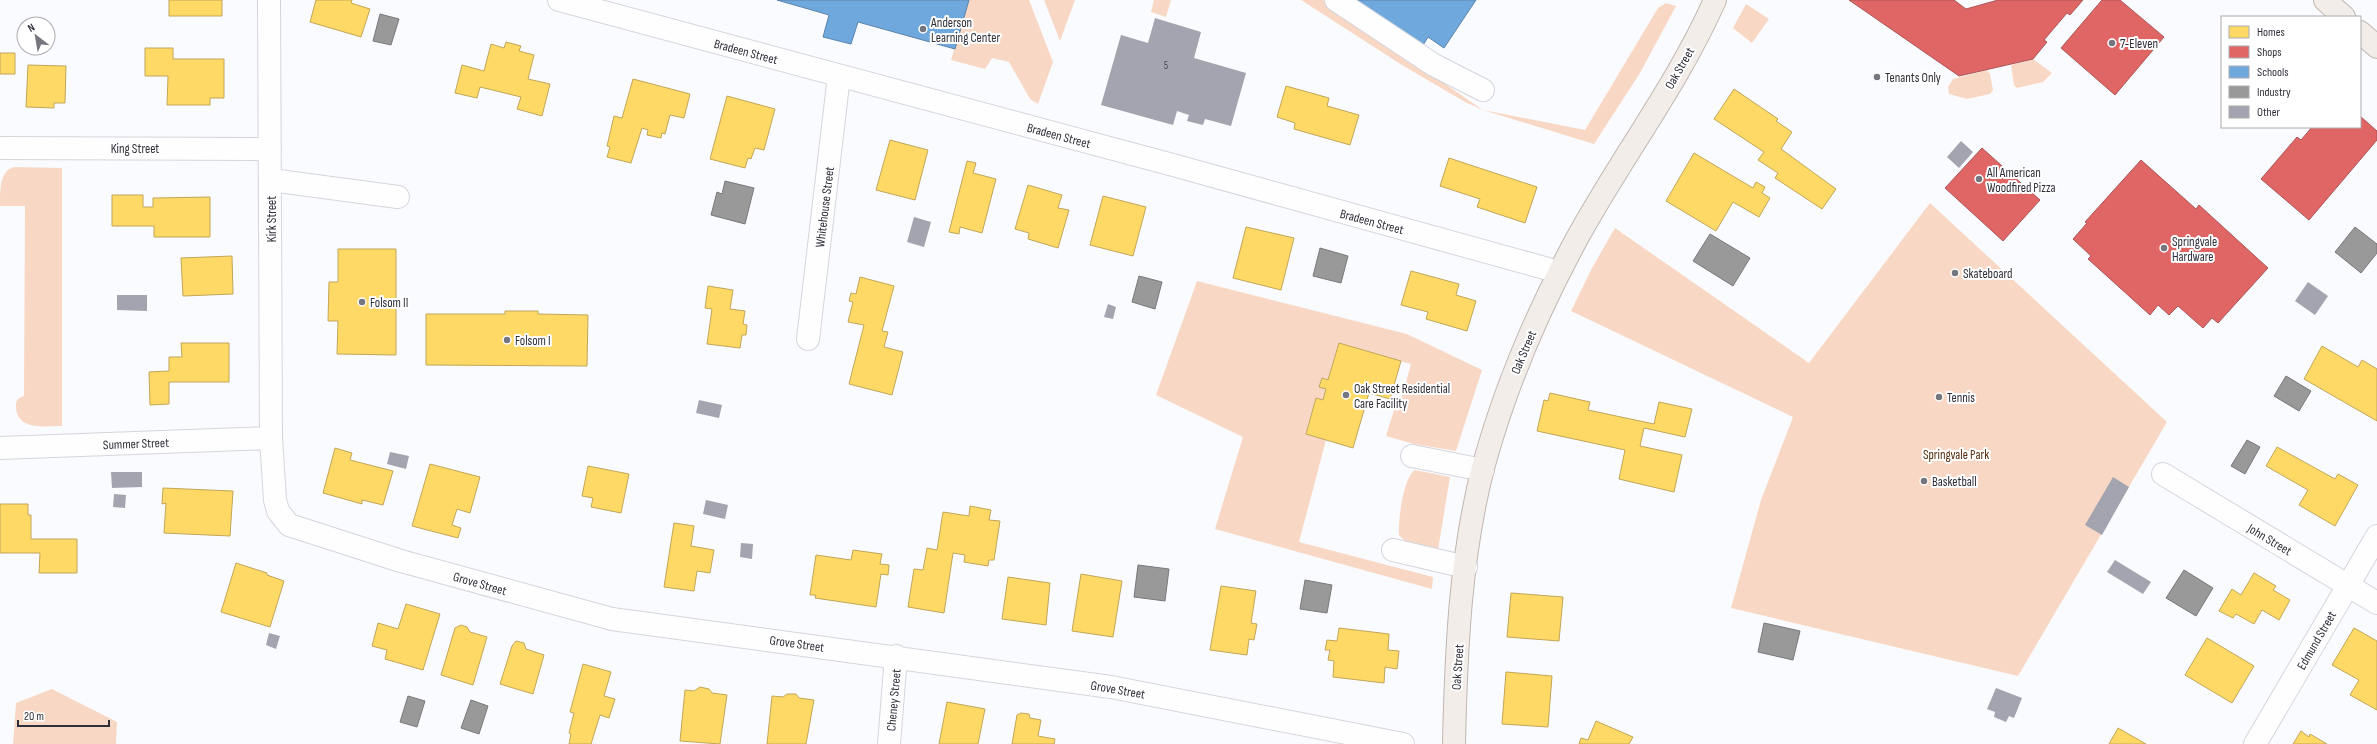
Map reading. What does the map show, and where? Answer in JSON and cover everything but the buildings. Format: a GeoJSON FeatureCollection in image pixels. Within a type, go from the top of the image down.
{"type":"FeatureCollection","features":[{"type":"Feature","properties":{"kind":"main road","name":"Oak Street"},"geometry":{"type":"LineString","coordinates":[[1454,744],[1458,655],[1466,567],[1483,470],[1514,372],[1559,272],[1598,202],[1693,43],[1709,2]]}},
{"type":"Feature","properties":{"kind":"main road"},"geometry":{"type":"LineString","coordinates":[[2361,33],[2377,47]]}},
{"type":"Feature","properties":{"kind":"street","name":"Kirk Street"},"geometry":{"type":"LineString","coordinates":[[269,0],[271,438]]}},
{"type":"Feature","properties":{"kind":"street","name":"Bradeen Street"},"geometry":{"type":"LineString","coordinates":[[559,0],[586,3],[839,76],[1559,272]]}},
{"type":"Feature","properties":{"kind":"street"},"geometry":{"type":"LineString","coordinates":[[1336,0],[1434,65],[1483,90]]}},
{"type":"Feature","properties":{"kind":"street","name":"Whitehouse Street"},"geometry":{"type":"LineString","coordinates":[[808,339],[839,76]]}},
{"type":"Feature","properties":{"kind":"street","name":"King Street"},"geometry":{"type":"LineString","coordinates":[[0,148],[270,149]]}},
{"type":"Feature","properties":{"kind":"street"},"geometry":{"type":"LineString","coordinates":[[271,180],[398,197]]}},
{"type":"Feature","properties":{"kind":"street","name":"Summer Street"},"geometry":{"type":"LineString","coordinates":[[0,448],[271,438]]}},
{"type":"Feature","properties":{"kind":"street","name":"Grove Street"},"geometry":{"type":"LineString","coordinates":[[271,438],[278,512],[289,525],[429,569],[612,619],[896,656],[1111,687],[1403,744]]}},
{"type":"Feature","properties":{"kind":"street"},"geometry":{"type":"LineString","coordinates":[[1412,456],[1483,470]]}},
{"type":"Feature","properties":{"kind":"street","name":"John Street"},"geometry":{"type":"LineString","coordinates":[[2163,474],[2377,603]]}},
{"type":"Feature","properties":{"kind":"street","name":"Edmund Street"},"geometry":{"type":"LineString","coordinates":[[2255,744],[2377,536]]}},
{"type":"Feature","properties":{"kind":"street"},"geometry":{"type":"LineString","coordinates":[[1393,550],[1466,567]]}},
{"type":"Feature","properties":{"kind":"street","name":"Cheney Street"},"geometry":{"type":"LineString","coordinates":[[889,744],[896,656]]}},
{"type":"Feature","properties":{"kind":"green space"},"geometry":{"type":"Polygon","coordinates":[[[969,0],[1029,0],[1053,62],[1038,104],[1030,99],[1009,62],[992,58],[985,69],[951,60],[969,0]]]}},
{"type":"Feature","properties":{"kind":"green space"},"geometry":{"type":"Polygon","coordinates":[[[1044,0],[1075,0],[1060,41],[1044,0]]]}},
{"type":"Feature","properties":{"kind":"green space"},"geometry":{"type":"Polygon","coordinates":[[[1154,0],[1171,0],[1166,17],[1151,12],[1154,0]]]}},
{"type":"Feature","properties":{"kind":"green space"},"geometry":{"type":"Polygon","coordinates":[[[1301,0],[1323,0],[1483,110],[1465,102],[1402,65],[1301,0]]]}},
{"type":"Feature","properties":{"kind":"green space"},"geometry":{"type":"Polygon","coordinates":[[[1666,3],[1676,6],[1640,73],[1594,144],[1483,110],[1585,130],[1658,8],[1666,3]]]}},
{"type":"Feature","properties":{"kind":"green space"},"geometry":{"type":"Polygon","coordinates":[[[1746,4],[1769,19],[1752,43],[1733,28],[1746,4]]]}},
{"type":"Feature","properties":{"kind":"green space"},"geometry":{"type":"Polygon","coordinates":[[[2033,59],[2052,73],[2043,82],[2017,88],[2014,85],[2011,65],[2033,59]]]}},
{"type":"Feature","properties":{"kind":"green space"},"geometry":{"type":"Polygon","coordinates":[[[1987,70],[1990,74],[1993,90],[1990,94],[1967,99],[1949,94],[1948,87],[1953,79],[1987,70]]]}},
{"type":"Feature","properties":{"kind":"green space"},"geometry":{"type":"Polygon","coordinates":[[[14,167],[62,168],[62,426],[33,426],[27,424],[21,420],[16,407],[16,403],[20,397],[24,396],[25,206],[0,206],[3,176],[9,169],[14,167]]]}},
{"type":"Feature","properties":{"kind":"green space","name":"Springvale Park"},"geometry":{"type":"Polygon","coordinates":[[[1930,203],[2167,422],[2018,676],[1731,608],[1761,500],[1793,417],[1571,311],[1592,268],[1615,228],[1809,363],[1930,203]]]}},
{"type":"Feature","properties":{"kind":"green space"},"geometry":{"type":"Polygon","coordinates":[[[1197,281],[1407,334],[1482,370],[1456,451],[1414,444],[1386,436],[1394,410],[1398,411],[1411,364],[1339,344],[1328,380],[1322,378],[1320,387],[1326,389],[1323,400],[1316,398],[1306,434],[1326,440],[1299,542],[1433,577],[1432,589],[1215,529],[1243,437],[1156,395],[1197,281]]]}},
{"type":"Feature","properties":{"kind":"green space"},"geometry":{"type":"Polygon","coordinates":[[[1415,470],[1450,477],[1438,550],[1407,543],[1399,535],[1400,510],[1404,490],[1407,482],[1415,470]]]}},
{"type":"Feature","properties":{"kind":"green space"},"geometry":{"type":"Polygon","coordinates":[[[52,689],[117,722],[116,744],[13,744],[16,703],[52,689]]]}},
{"type":"Feature","properties":{"kind":"place","name":"Anderson Learning Center"},"geometry":{"type":"Point","coordinates":[923,29]}},
{"type":"Feature","properties":{"kind":"place","name":"7-Eleven"},"geometry":{"type":"Point","coordinates":[2112,43]}},
{"type":"Feature","properties":{"kind":"place","name":"Tenants Only"},"geometry":{"type":"Point","coordinates":[1877,77]}},
{"type":"Feature","properties":{"kind":"place","name":"All American Woodfired Pizza"},"geometry":{"type":"Point","coordinates":[1979,179]}},
{"type":"Feature","properties":{"kind":"place","name":"Springvale Hardware"},"geometry":{"type":"Point","coordinates":[2164,248]}},
{"type":"Feature","properties":{"kind":"place","name":"Skateboard"},"geometry":{"type":"Point","coordinates":[1955,273]}},
{"type":"Feature","properties":{"kind":"place","name":"Folsom II"},"geometry":{"type":"Point","coordinates":[362,302]}},
{"type":"Feature","properties":{"kind":"place","name":"Folsom I"},"geometry":{"type":"Point","coordinates":[507,340]}},
{"type":"Feature","properties":{"kind":"place","name":"Oak Street Residential Care Facility"},"geometry":{"type":"Point","coordinates":[1346,395]}},
{"type":"Feature","properties":{"kind":"place","name":"Tennis"},"geometry":{"type":"Point","coordinates":[1939,397]}},
{"type":"Feature","properties":{"kind":"place","name":"Basketball"},"geometry":{"type":"Point","coordinates":[1924,481]}}]}
